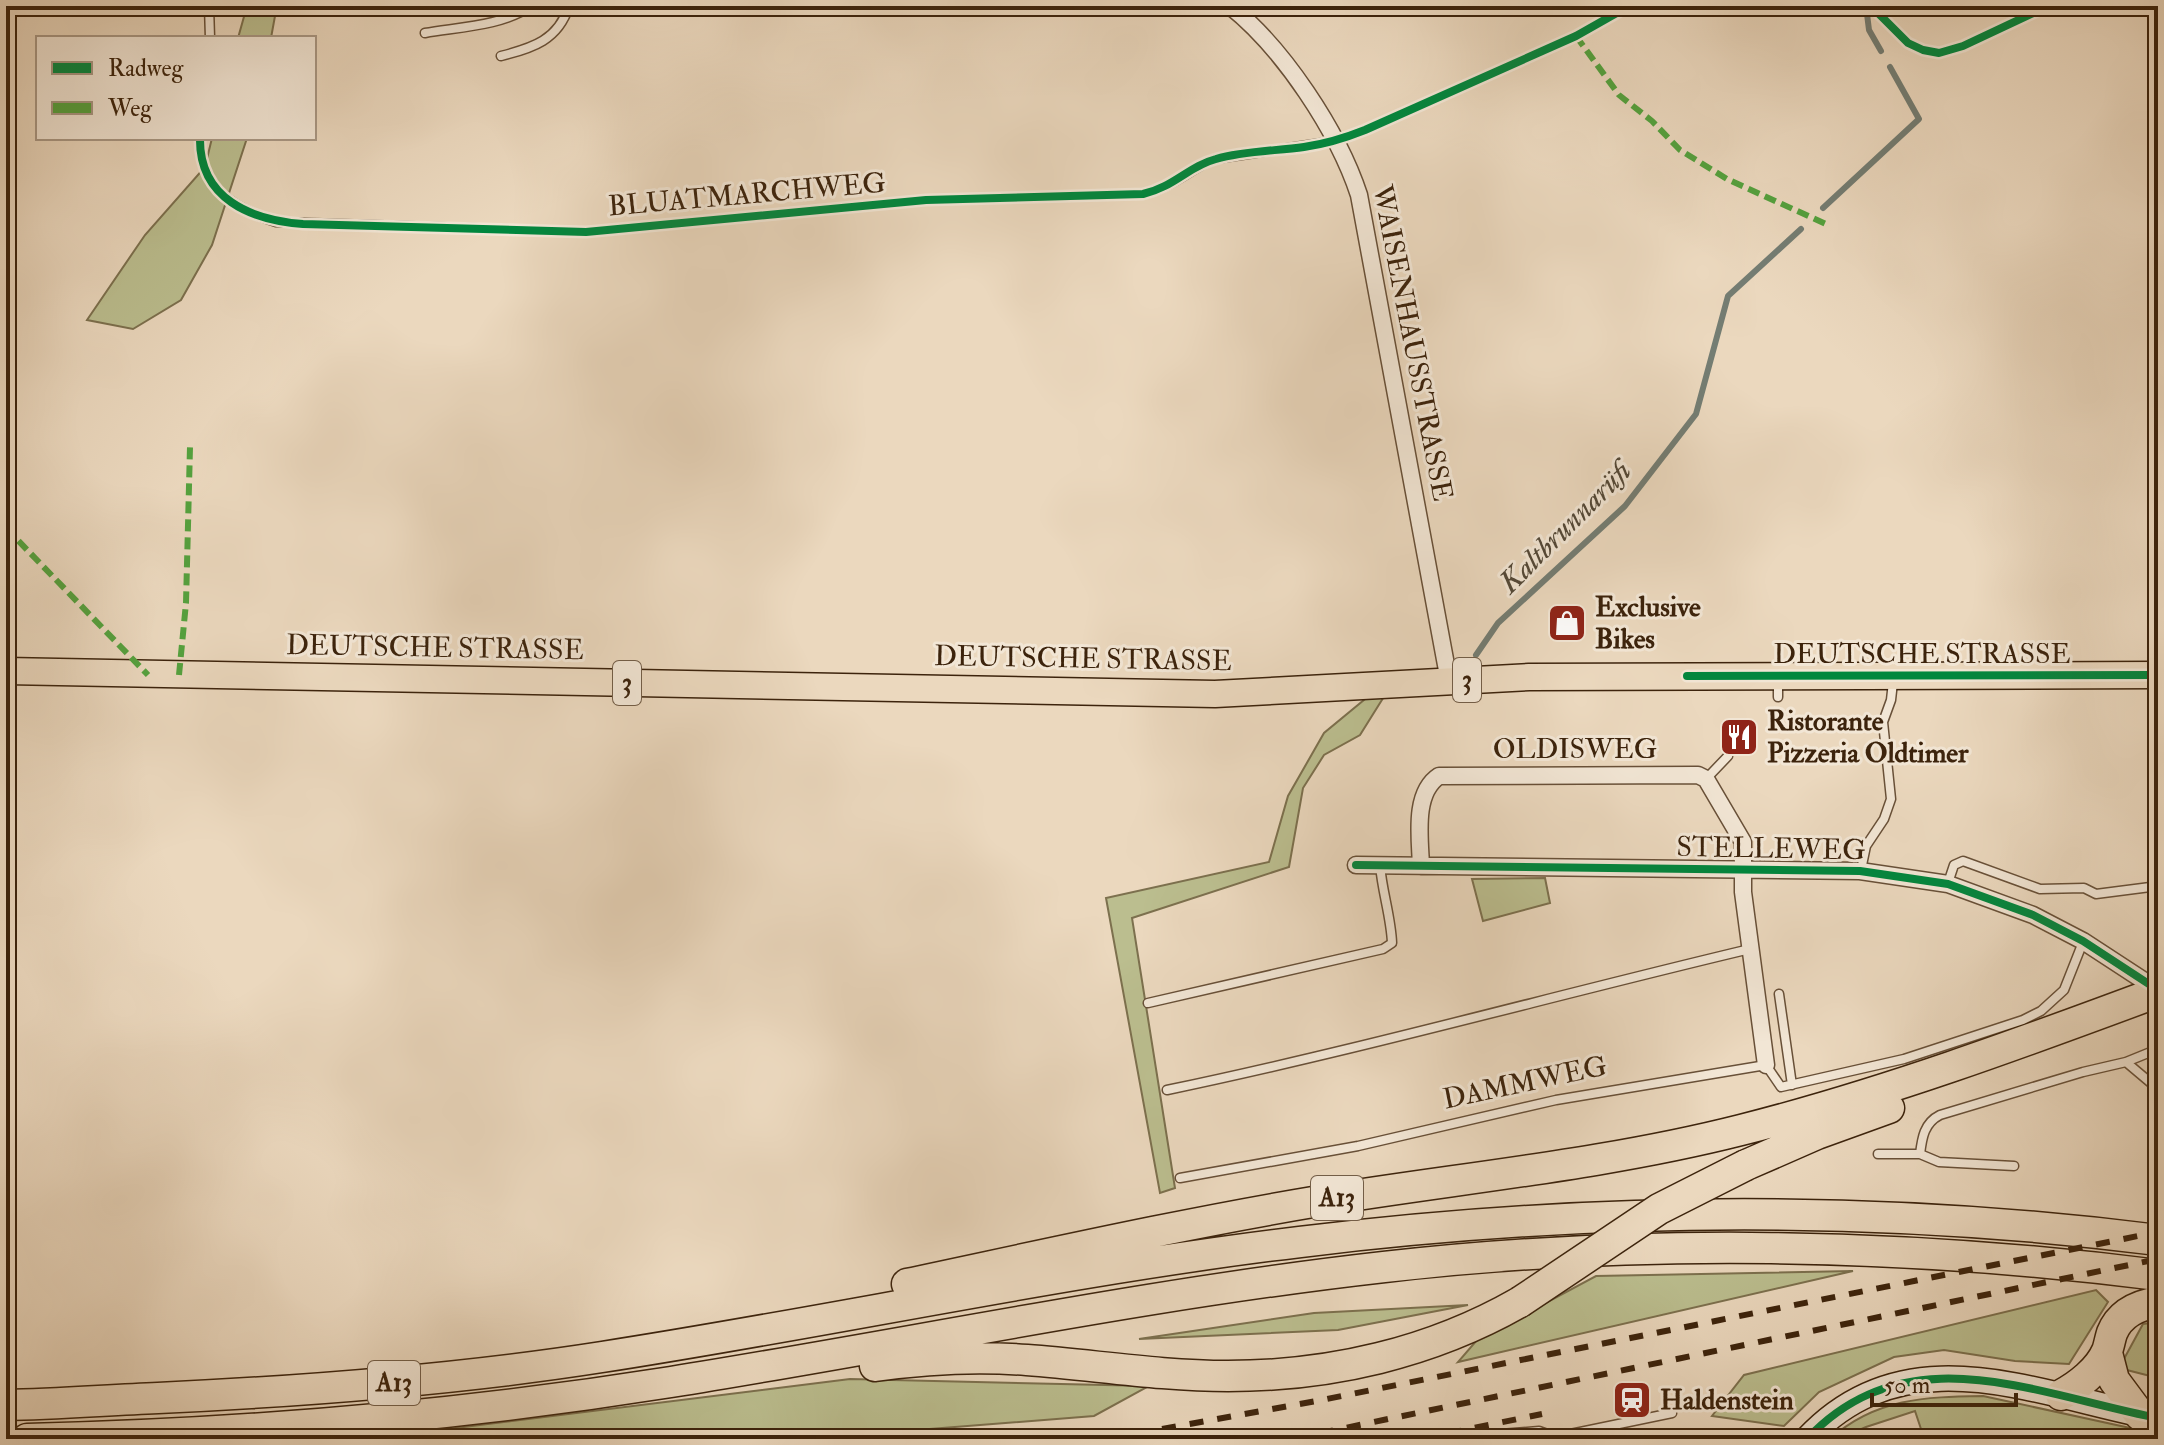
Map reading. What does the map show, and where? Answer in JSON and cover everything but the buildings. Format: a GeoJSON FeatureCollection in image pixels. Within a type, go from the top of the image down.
{"type":"FeatureCollection","features":[{"type":"Feature","properties":{"kind":"highway","name":"A13"},"geometry":{"type":"LineString","coordinates":[[602,1357],[751,1316],[1230,1216],[1650,1150],[1739,1131],[1856,1098],[2067,1027],[2150,994]]}},
{"type":"Feature","properties":{"kind":"highway","name":"A13"},"geometry":{"type":"LineString","coordinates":[[666,1383],[779,1380],[907,1361],[986,1359],[1226,1376],[1307,1372],[1414,1349],[1486,1322],[1659,1209],[1746,1165],[1954,1081],[2067,1027]]}},
{"type":"Feature","properties":{"kind":"highway","name":"A13"},"geometry":{"type":"LineString","coordinates":[[6,1405],[316,1390],[419,1381],[602,1357],[1120,1268],[1298,1242],[1453,1226],[1616,1215],[1886,1215],[2077,1230],[2158,1240]]}},
{"type":"Feature","properties":{"kind":"highway","name":"A13"},"geometry":{"type":"LineString","coordinates":[[27,1439],[175,1435],[484,1409],[666,1383],[1134,1301],[1300,1277],[1466,1259],[1632,1251],[1836,1250],[2083,1265],[2158,1275]]}},
{"type":"Feature","properties":{"kind":"highway"},"geometry":{"type":"LineString","coordinates":[[2061,1395],[2085,1378],[2107,1353],[2120,1319],[2137,1308],[2158,1302]]}},
{"type":"Feature","properties":{"kind":"highway"},"geometry":{"type":"LineString","coordinates":[[2107,1353],[2114,1380],[2149,1416]]}},
{"type":"Feature","properties":{"kind":"main road","name":"DEUTSCHE STRASSE"},"geometry":{"type":"LineString","coordinates":[[6,671],[1176,694],[1248,694],[1575,676],[1778,686],[1894,676],[2158,675]]}},
{"type":"Feature","properties":{"kind":"street","name":"WAISENHAUSSTRASSE"},"geometry":{"type":"LineString","coordinates":[[1230,6],[1281,59],[1335,141],[1354,179],[1364,214],[1449,681]]}},
{"type":"Feature","properties":{"kind":"street","name":"OLDISWEG"},"geometry":{"type":"LineString","coordinates":[[1421,866],[1423,798],[1430,782],[1439,776],[1688,775],[1706,779]]}},
{"type":"Feature","properties":{"kind":"street"},"geometry":{"type":"LineString","coordinates":[[1706,779],[1743,842],[1743,892],[1766,1065]]}},
{"type":"Feature","properties":{"kind":"street","name":"STELLEWEG"},"geometry":{"type":"LineString","coordinates":[[1356,865],[1860,871],[1948,884],[2033,915],[2083,941],[2150,994]]}},
{"type":"Feature","properties":{"kind":"street"},"geometry":{"type":"LineString","coordinates":[[1807,1439],[1838,1410],[1865,1395],[1907,1381],[1928,1378],[1979,1379],[2149,1416]]}},
{"type":"Feature","properties":{"kind":"lane"},"geometry":{"type":"LineString","coordinates":[[209,6],[210,36]]}},
{"type":"Feature","properties":{"kind":"lane"},"geometry":{"type":"LineString","coordinates":[[425,33],[491,22],[531,6]]}},
{"type":"Feature","properties":{"kind":"lane"},"geometry":{"type":"LineString","coordinates":[[501,56],[542,44],[564,20],[569,6]]}},
{"type":"Feature","properties":{"kind":"lane","name":"BLUATMARCHWEG"},"geometry":{"type":"LineString","coordinates":[[200,140],[203,165],[214,186],[241,209],[276,222],[571,232],[926,200],[1143,194],[1160,190],[1215,159],[1335,141]]}},
{"type":"Feature","properties":{"kind":"lane"},"geometry":{"type":"LineString","coordinates":[[1860,871],[1866,846],[1884,819],[1891,799],[1883,722],[1891,700],[1894,676]]}},
{"type":"Feature","properties":{"kind":"lane"},"geometry":{"type":"LineString","coordinates":[[1706,779],[1728,756]]}},
{"type":"Feature","properties":{"kind":"lane"},"geometry":{"type":"LineString","coordinates":[[1948,884],[1954,865],[1963,861],[2040,889],[2084,888],[2096,894],[2158,886]]}},
{"type":"Feature","properties":{"kind":"lane"},"geometry":{"type":"LineString","coordinates":[[1148,1003],[1383,949],[1392,943],[1380,865]]}},
{"type":"Feature","properties":{"kind":"lane"},"geometry":{"type":"LineString","coordinates":[[1766,1065],[1781,1087],[1792,1085],[1904,1059],[2032,1016],[2057,999],[2064,990],[2083,941]]}},
{"type":"Feature","properties":{"kind":"lane"},"geometry":{"type":"LineString","coordinates":[[1167,1090],[1256,1072],[1539,999],[1750,949]]}},
{"type":"Feature","properties":{"kind":"lane"},"geometry":{"type":"LineString","coordinates":[[1779,994],[1792,1085]]}},
{"type":"Feature","properties":{"kind":"lane"},"geometry":{"type":"LineString","coordinates":[[1920,1154],[1928,1124],[1940,1115],[2126,1062],[2158,1049]]}},
{"type":"Feature","properties":{"kind":"lane"},"geometry":{"type":"LineString","coordinates":[[2126,1062],[2158,1089]]}},
{"type":"Feature","properties":{"kind":"lane","name":"DAMMWEG"},"geometry":{"type":"LineString","coordinates":[[1180,1178],[1358,1146],[1556,1100],[1766,1065]]}},
{"type":"Feature","properties":{"kind":"lane"},"geometry":{"type":"LineString","coordinates":[[1878,1154],[1920,1154],[1939,1162],[2014,1166]]}},
{"type":"Feature","properties":{"kind":"lane"},"geometry":{"type":"LineString","coordinates":[[1475,1436],[1539,1431],[1559,1438],[1672,1413]]}},
{"type":"Feature","properties":{"kind":"green space"},"geometry":{"type":"Polygon","coordinates":[[[247,6],[266,6],[275,16],[271,36],[239,36],[247,6]]]}},
{"type":"Feature","properties":{"kind":"green space"},"geometry":{"type":"Polygon","coordinates":[[[212,140],[246,140],[212,245],[181,300],[133,329],[87,320],[145,235],[205,167],[212,140]]]}},
{"type":"Feature","properties":{"kind":"green space"},"geometry":{"type":"Polygon","coordinates":[[[1370,695],[1385,695],[1360,735],[1324,755],[1303,788],[1289,867],[1132,918],[1175,1188],[1160,1193],[1106,898],[1269,862],[1288,796],[1324,733],[1370,695]]]}},
{"type":"Feature","properties":{"kind":"green space"},"geometry":{"type":"Polygon","coordinates":[[[1545,878],[1550,903],[1483,921],[1472,879],[1545,878]]]}},
{"type":"Feature","properties":{"kind":"green space"},"geometry":{"type":"Polygon","coordinates":[[[1853,1271],[1458,1362],[1477,1340],[1596,1276],[1853,1271]]]}},
{"type":"Feature","properties":{"kind":"green space"},"geometry":{"type":"Polygon","coordinates":[[[2096,1290],[2108,1302],[2069,1364],[2015,1361],[1944,1350],[1894,1357],[1819,1392],[1784,1426],[1712,1416],[1744,1375],[2096,1290]]]}},
{"type":"Feature","properties":{"kind":"green space"},"geometry":{"type":"Polygon","coordinates":[[[1468,1305],[1338,1330],[1139,1339],[1314,1313],[1468,1305]]]}},
{"type":"Feature","properties":{"kind":"green space"},"geometry":{"type":"Polygon","coordinates":[[[2158,1322],[2158,1378],[2119,1368],[2143,1324],[2158,1322]]]}},
{"type":"Feature","properties":{"kind":"green space"},"geometry":{"type":"Polygon","coordinates":[[[850,1379],[1149,1386],[1094,1416],[803,1439],[367,1439],[850,1379]]]}},
{"type":"Feature","properties":{"kind":"green space"},"geometry":{"type":"Polygon","coordinates":[[[1983,1396],[2158,1434],[2158,1439],[1934,1439],[1921,1429],[1915,1411],[1839,1439],[1830,1439],[1865,1415],[1902,1402],[1983,1396]]]}},
{"type":"Feature","properties":{"kind":"waterway","name":"Kaltbrunnarüfi"},"geometry":{"type":"LineString","coordinates":[[1866,6],[1869,30],[1881,51]]}},
{"type":"Feature","properties":{"kind":"waterway","name":"Kaltbrunnarüfi"},"geometry":{"type":"LineString","coordinates":[[1823,208],[1919,119],[1890,67]]}},
{"type":"Feature","properties":{"kind":"waterway","name":"Kaltbrunnarüfi"},"geometry":{"type":"LineString","coordinates":[[1476,655],[1498,623],[1625,506],[1696,414],[1728,296],[1801,229]]}},
{"type":"Feature","properties":{"kind":"railway"},"geometry":{"type":"LineString","coordinates":[[1107,1439],[1322,1400],[2158,1232]]}},
{"type":"Feature","properties":{"kind":"railway"},"geometry":{"type":"LineString","coordinates":[[1292,1439],[2158,1259]]}},
{"type":"Feature","properties":{"kind":"railway"},"geometry":{"type":"LineString","coordinates":[[1420,1439],[1542,1414]]}},
{"type":"Feature","properties":{"kind":"marked path"},"geometry":{"type":"LineString","coordinates":[[1576,36],[1619,95],[1652,121],[1680,150],[1727,179],[1828,225]]}},
{"type":"Feature","properties":{"kind":"marked path"},"geometry":{"type":"LineString","coordinates":[[179,675],[186,603],[190,447]]}},
{"type":"Feature","properties":{"kind":"marked path"},"geometry":{"type":"LineString","coordinates":[[6,528],[148,675]]}},
{"type":"Feature","properties":{"kind":"cycle path"},"geometry":{"type":"LineString","coordinates":[[200,140],[208,177],[218,191],[247,211],[303,224],[586,232],[926,200],[1143,194],[1164,187],[1216,159],[1312,146],[1357,133],[1576,36],[1629,6]]}},
{"type":"Feature","properties":{"kind":"cycle path"},"geometry":{"type":"LineString","coordinates":[[1871,6],[1908,43],[1939,53],[1963,46],[2048,6]]}},
{"type":"Feature","properties":{"kind":"cycle path"},"geometry":{"type":"LineString","coordinates":[[1687,676],[2158,675]]}},
{"type":"Feature","properties":{"kind":"cycle path"},"geometry":{"type":"LineString","coordinates":[[1356,865],[1860,871],[1948,884],[2033,915],[2083,941],[2158,990]]}},
{"type":"Feature","properties":{"kind":"cycle path"},"geometry":{"type":"LineString","coordinates":[[1807,1439],[1846,1406],[1887,1387],[1930,1379],[1975,1380],[2020,1386],[2158,1418]]}},
{"type":"Feature","properties":{"kind":"place","name":"Exclusive Bikes"},"geometry":{"type":"Point","coordinates":[1567,623]}},
{"type":"Feature","properties":{"kind":"place","name":"Ristorante Pizzeria Oldtimer"},"geometry":{"type":"Point","coordinates":[1739,737]}},
{"type":"Feature","properties":{"kind":"place","name":"Haldenstein"},"geometry":{"type":"Point","coordinates":[1632,1400]}}]}
